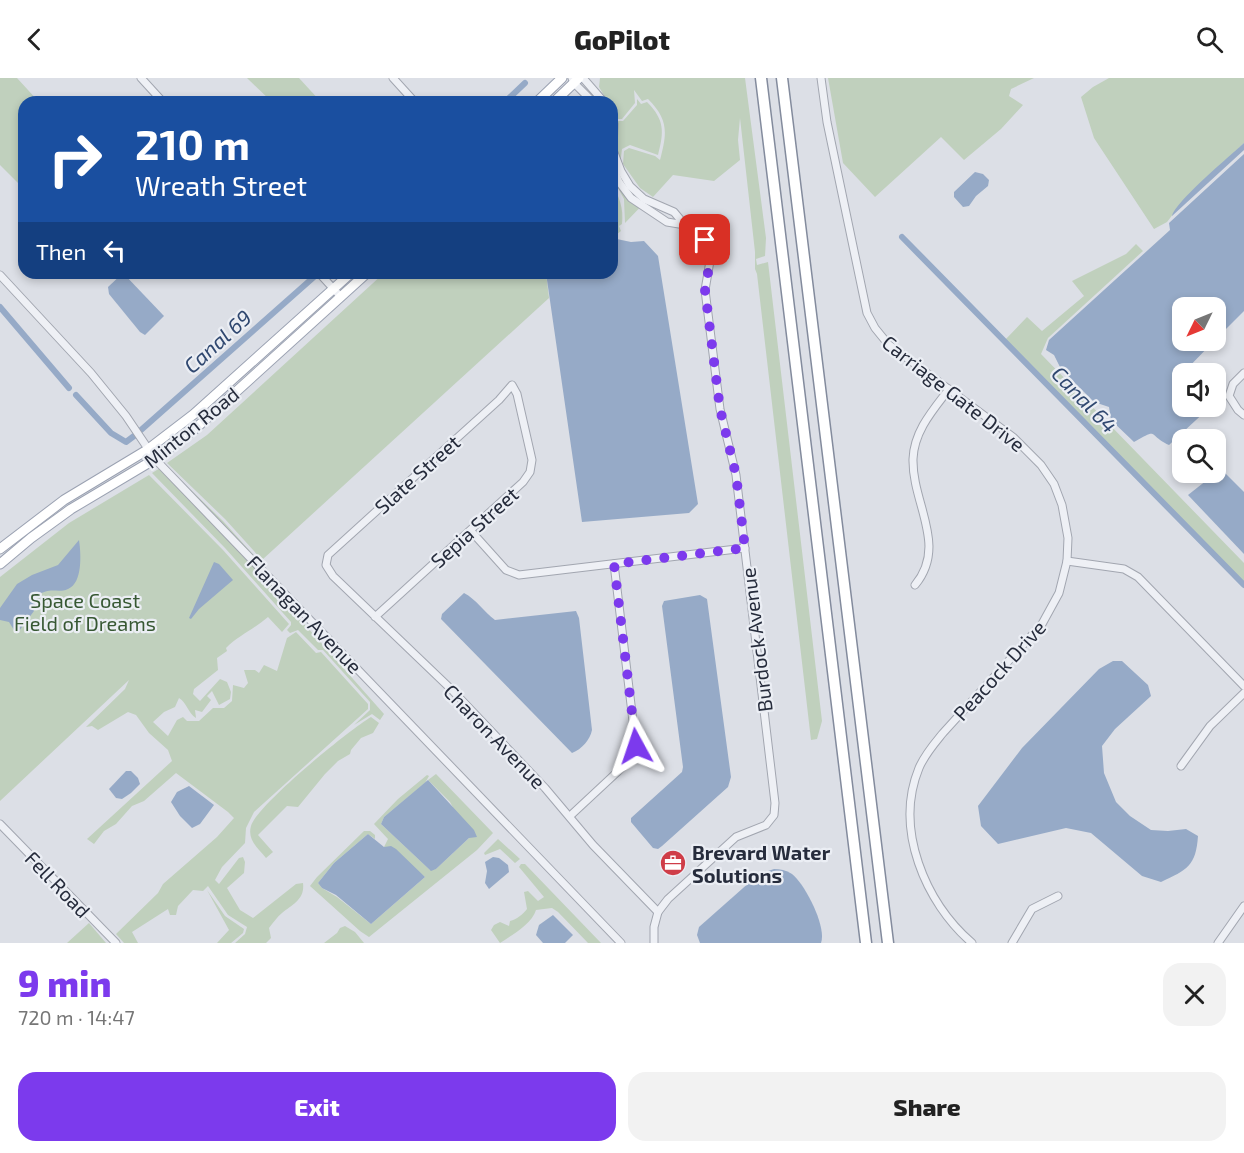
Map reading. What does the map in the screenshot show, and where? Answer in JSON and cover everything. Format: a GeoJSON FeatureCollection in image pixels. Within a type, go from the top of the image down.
{"type":"FeatureCollection","features":[{"type":"Feature","properties":{"kind":"highway"},"geometry":{"type":"LineString","coordinates":[[761,78],[866,943]]}},
{"type":"Feature","properties":{"kind":"highway"},"geometry":{"type":"LineString","coordinates":[[782,78],[888,943]]}},
{"type":"Feature","properties":{"kind":"main road"},"geometry":{"type":"LineString","coordinates":[[543,96],[562,78]]}},
{"type":"Feature","properties":{"kind":"main road"},"geometry":{"type":"LineString","coordinates":[[560,96],[577,79]]}},
{"type":"Feature","properties":{"kind":"main road","name":"Minton Road"},"geometry":{"type":"LineString","coordinates":[[1,548],[64,500],[147,450],[194,414],[344,279]]}},
{"type":"Feature","properties":{"kind":"main road","name":"Minton Road"},"geometry":{"type":"LineString","coordinates":[[0,563],[71,509],[154,459],[196,428],[360,279]]}},
{"type":"Feature","properties":{"kind":"main road"},"geometry":{"type":"LineString","coordinates":[[0,563],[1,548]]}},
{"type":"Feature","properties":{"kind":"street"},"geometry":{"type":"LineString","coordinates":[[141,78],[158,96]]}},
{"type":"Feature","properties":{"kind":"street"},"geometry":{"type":"LineString","coordinates":[[393,78],[409,96]]}},
{"type":"Feature","properties":{"kind":"street","name":"Carriage Gate Drive"},"geometry":{"type":"LineString","coordinates":[[820,78],[867,313],[888,344],[1013,437],[1041,465],[1054,484],[1062,504],[1068,538],[1067,561]]}},
{"type":"Feature","properties":{"kind":"street"},"geometry":{"type":"LineString","coordinates":[[577,79],[589,96]]}},
{"type":"Feature","properties":{"kind":"street"},"geometry":{"type":"LineString","coordinates":[[577,79],[597,96]]}},
{"type":"Feature","properties":{"kind":"street","name":"Burdock Avenue"},"geometry":{"type":"LineString","coordinates":[[618,165],[622,180]]}},
{"type":"Feature","properties":{"kind":"street","name":"Burdock Avenue"},"geometry":{"type":"LineString","coordinates":[[618,174],[631,198],[674,212],[684,224],[700,233],[709,250],[710,261],[705,290],[720,409],[736,475],[775,803],[774,815],[766,825],[736,837],[668,899],[658,912]]}},
{"type":"Feature","properties":{"kind":"street","name":"Burdock Avenue"},"geometry":{"type":"LineString","coordinates":[[645,203],[667,222],[684,224]]}},
{"type":"Feature","properties":{"kind":"street"},"geometry":{"type":"LineString","coordinates":[[660,218],[667,208]]}},
{"type":"Feature","properties":{"kind":"street","name":"Flanagan Avenue"},"geometry":{"type":"LineString","coordinates":[[0,275],[91,373],[126,416],[154,459],[621,943]]}},
{"type":"Feature","properties":{"kind":"street"},"geometry":{"type":"LineString","coordinates":[[324,279],[341,297]]}},
{"type":"Feature","properties":{"kind":"street"},"geometry":{"type":"LineString","coordinates":[[1244,373],[1233,384],[1229,396],[1244,415]]}},
{"type":"Feature","properties":{"kind":"street","name":"Sepia Street"},"geometry":{"type":"LineString","coordinates":[[375,617],[471,531],[523,482],[530,472],[532,460],[517,394],[512,385]]}},
{"type":"Feature","properties":{"kind":"street","name":"Slate Street"},"geometry":{"type":"LineString","coordinates":[[326,565],[328,555],[499,400],[512,385]]}},
{"type":"Feature","properties":{"kind":"street"},"geometry":{"type":"LineString","coordinates":[[915,585],[927,568],[930,557],[913,459],[916,443],[925,421],[949,389]]}},
{"type":"Feature","properties":{"kind":"street"},"geometry":{"type":"LineString","coordinates":[[471,531],[506,570],[519,575],[745,548]]}},
{"type":"Feature","properties":{"kind":"street"},"geometry":{"type":"LineString","coordinates":[[1067,561],[1124,569],[1138,577],[1244,686]]}},
{"type":"Feature","properties":{"kind":"street","name":"Peacock Drive"},"geometry":{"type":"LineString","coordinates":[[972,943],[943,913],[923,876],[914,847],[910,817],[915,779],[928,751],[1042,624],[1059,593],[1067,561]]}},
{"type":"Feature","properties":{"kind":"street"},"geometry":{"type":"LineString","coordinates":[[570,816],[628,762],[636,746],[614,564]]}},
{"type":"Feature","properties":{"kind":"street","name":"Charon Avenue"},"geometry":{"type":"LineString","coordinates":[[326,565],[333,576],[453,692],[570,816],[593,845],[658,912]]}},
{"type":"Feature","properties":{"kind":"street"},"geometry":{"type":"LineString","coordinates":[[1181,766],[1205,732],[1244,693]]}},
{"type":"Feature","properties":{"kind":"street","name":"Fell Road"},"geometry":{"type":"LineString","coordinates":[[0,824],[116,943]]}},
{"type":"Feature","properties":{"kind":"street"},"geometry":{"type":"LineString","coordinates":[[1012,943],[1032,909],[1058,896]]}},
{"type":"Feature","properties":{"kind":"street"},"geometry":{"type":"LineString","coordinates":[[1218,943],[1244,906]]}},
{"type":"Feature","properties":{"kind":"street"},"geometry":{"type":"LineString","coordinates":[[654,943],[654,927],[658,912]]}},
{"type":"Feature","properties":{"kind":"green space"},"geometry":{"type":"Polygon","coordinates":[[[0,78],[17,78],[34,96],[18,96],[18,183],[0,165],[0,78]]]}},
{"type":"Feature","properties":{"kind":"green space"},"geometry":{"type":"Polygon","coordinates":[[[247,78],[299,78],[316,96],[266,96],[247,78]]]}},
{"type":"Feature","properties":{"kind":"green space"},"geometry":{"type":"Polygon","coordinates":[[[600,78],[745,78],[766,238],[765,256],[756,259],[757,265],[768,262],[822,721],[817,739],[811,740],[755,269],[740,118],[738,140],[740,160],[714,181],[673,175],[653,197],[640,188],[623,164],[624,151],[629,148],[655,156],[660,160],[665,134],[663,120],[648,99],[642,101],[634,90],[635,103],[622,119],[618,119],[618,96],[604,96],[599,87],[600,78]]]}},
{"type":"Feature","properties":{"kind":"green space"},"geometry":{"type":"Polygon","coordinates":[[[828,78],[1034,78],[1011,89],[1009,96],[1023,105],[1001,129],[964,160],[941,137],[875,197],[843,163],[828,78]]]}},
{"type":"Feature","properties":{"kind":"green space"},"geometry":{"type":"Polygon","coordinates":[[[1109,78],[1244,78],[1244,143],[1184,200],[1167,222],[1154,229],[1094,138],[1081,97],[1109,78]]]}},
{"type":"Feature","properties":{"kind":"green space"},"geometry":{"type":"Polygon","coordinates":[[[637,99],[641,104],[647,102],[660,121],[662,133],[658,155],[630,145],[622,149],[620,165],[638,190],[649,198],[625,223],[624,199],[618,188],[618,121],[623,121],[637,105],[637,99]]]}},
{"type":"Feature","properties":{"kind":"green space"},"geometry":{"type":"Polygon","coordinates":[[[618,196],[622,213],[622,224],[619,226],[621,231],[618,233],[618,196]]]}},
{"type":"Feature","properties":{"kind":"green space"},"geometry":{"type":"Polygon","coordinates":[[[1136,244],[1143,251],[1048,338],[1041,354],[1244,563],[1244,585],[1004,341],[1027,317],[1042,331],[1084,296],[1072,281],[1126,254],[1136,244]]]}},
{"type":"Feature","properties":{"kind":"green space"},"geometry":{"type":"Polygon","coordinates":[[[377,279],[547,279],[549,298],[262,560],[225,519],[167,463],[207,435],[377,279]]]}},
{"type":"Feature","properties":{"kind":"green space"},"geometry":{"type":"Polygon","coordinates":[[[165,465],[223,521],[258,560],[254,567],[384,714],[380,720],[372,714],[354,725],[370,710],[370,702],[323,650],[318,650],[298,630],[290,633],[287,630],[291,622],[225,548],[152,473],[165,465]]]}},
{"type":"Feature","properties":{"kind":"green space","name":"Space Coast Field of Dreams"},"geometry":{"type":"Polygon","coordinates":[[[149,475],[223,550],[289,624],[282,632],[268,617],[226,648],[227,651],[217,658],[218,670],[194,689],[193,694],[200,701],[220,679],[227,682],[231,692],[230,699],[219,705],[212,691],[207,696],[211,700],[202,712],[195,710],[196,718],[179,698],[175,707],[164,712],[153,722],[168,736],[177,720],[183,717],[187,721],[199,721],[213,708],[224,708],[232,701],[233,685],[244,688],[248,683],[244,670],[255,670],[259,673],[264,665],[277,671],[287,638],[296,632],[316,653],[321,652],[368,704],[368,709],[254,812],[246,828],[245,843],[222,867],[215,880],[219,884],[239,858],[243,857],[244,873],[227,888],[240,910],[253,918],[296,884],[303,883],[300,897],[269,928],[271,938],[266,943],[235,943],[245,934],[247,927],[228,915],[208,886],[203,891],[193,890],[178,906],[176,915],[170,915],[168,909],[132,932],[138,943],[124,943],[116,934],[158,893],[163,884],[217,837],[234,818],[176,773],[144,801],[132,806],[116,824],[104,831],[94,844],[87,839],[172,761],[168,750],[149,733],[136,715],[128,712],[98,730],[92,726],[86,727],[125,689],[129,680],[0,801],[0,577],[69,523],[149,475]]]}},
{"type":"Feature","properties":{"kind":"green space"},"geometry":{"type":"Polygon","coordinates":[[[371,717],[379,723],[373,733],[361,738],[350,754],[338,761],[325,774],[298,807],[287,806],[258,835],[273,852],[266,858],[254,844],[251,836],[251,826],[257,816],[305,768],[371,717]]]}},
{"type":"Feature","properties":{"kind":"green space"},"geometry":{"type":"Polygon","coordinates":[[[436,774],[493,833],[477,850],[369,937],[310,886],[364,831],[370,831],[375,835],[375,839],[368,834],[334,863],[318,883],[322,888],[371,924],[425,877],[384,847],[388,839],[374,824],[398,799],[427,775],[429,776],[425,783],[384,817],[381,824],[430,870],[436,869],[469,838],[450,802],[428,780],[436,774]]]}},
{"type":"Feature","properties":{"kind":"green space"},"geometry":{"type":"Polygon","coordinates":[[[498,839],[520,859],[515,863],[500,849],[485,855],[484,853],[498,839]]]}},
{"type":"Feature","properties":{"kind":"green space"},"geometry":{"type":"Polygon","coordinates":[[[525,864],[601,943],[588,943],[552,908],[536,910],[526,924],[500,943],[491,930],[500,922],[509,926],[510,921],[527,909],[524,892],[528,891],[538,901],[544,897],[519,867],[525,864]]]}},
{"type":"Feature","properties":{"kind":"green space"},"geometry":{"type":"Polygon","coordinates":[[[207,890],[225,916],[244,929],[243,933],[231,943],[217,943],[229,930],[207,890]]]}},
{"type":"Feature","properties":{"kind":"green space"},"geometry":{"type":"Polygon","coordinates":[[[89,923],[106,943],[67,943],[89,923]]]}},
{"type":"Feature","properties":{"kind":"green space"},"geometry":{"type":"Polygon","coordinates":[[[345,926],[355,932],[364,943],[324,943],[340,928],[345,926]]]}},
{"type":"Feature","properties":{"kind":"water"},"geometry":{"type":"Polygon","coordinates":[[[1244,143],[1244,150],[1172,216],[1183,200],[1244,143]]]}},
{"type":"Feature","properties":{"kind":"water"},"geometry":{"type":"Polygon","coordinates":[[[1244,154],[1244,311],[1226,329],[1226,297],[1172,297],[1172,351],[1205,351],[1193,363],[1172,363],[1172,417],[1199,417],[1186,429],[1172,429],[1172,442],[1169,445],[1153,434],[1134,442],[1111,420],[1109,407],[1094,402],[1061,369],[1054,355],[1046,350],[1049,340],[1170,230],[1169,223],[1244,154]]]}},
{"type":"Feature","properties":{"kind":"water"},"geometry":{"type":"Polygon","coordinates":[[[975,172],[983,174],[989,180],[988,186],[976,196],[969,206],[963,207],[954,197],[954,192],[975,172]]]}},
{"type":"Feature","properties":{"kind":"water"},"geometry":{"type":"Polygon","coordinates":[[[618,239],[631,242],[644,241],[658,256],[698,504],[689,513],[582,522],[547,279],[618,279],[618,239]]]}},
{"type":"Feature","properties":{"kind":"water"},"geometry":{"type":"Polygon","coordinates":[[[117,279],[129,279],[164,316],[145,335],[109,294],[108,287],[117,279]]]}},
{"type":"Feature","properties":{"kind":"water"},"geometry":{"type":"Polygon","coordinates":[[[1226,474],[1244,492],[1244,554],[1188,495],[1203,483],[1226,483],[1226,474]]]}},
{"type":"Feature","properties":{"kind":"water"},"geometry":{"type":"Polygon","coordinates":[[[79,540],[80,567],[73,586],[64,590],[46,591],[37,596],[34,611],[19,631],[14,630],[9,622],[0,620],[0,608],[17,584],[32,575],[58,565],[79,540]]]}},
{"type":"Feature","properties":{"kind":"water"},"geometry":{"type":"Polygon","coordinates":[[[214,562],[219,564],[233,580],[199,609],[191,619],[189,618],[214,562]]]}},
{"type":"Feature","properties":{"kind":"water"},"geometry":{"type":"Polygon","coordinates":[[[464,593],[495,620],[576,611],[579,618],[592,730],[585,744],[579,749],[572,753],[441,619],[442,614],[464,593]]]}},
{"type":"Feature","properties":{"kind":"water"},"geometry":{"type":"Polygon","coordinates":[[[700,595],[707,599],[731,777],[728,787],[658,849],[653,848],[631,822],[631,818],[682,772],[683,767],[662,606],[664,601],[700,595]]]}},
{"type":"Feature","properties":{"kind":"water"},"geometry":{"type":"Polygon","coordinates":[[[1113,661],[1122,661],[1148,685],[1151,696],[1115,729],[1102,746],[1104,773],[1116,802],[1130,816],[1151,830],[1186,829],[1198,836],[1195,854],[1188,866],[1161,882],[1142,876],[1091,833],[1066,828],[998,844],[981,826],[978,806],[1022,748],[1099,669],[1113,661]]]}},
{"type":"Feature","properties":{"kind":"water"},"geometry":{"type":"Polygon","coordinates":[[[126,771],[131,771],[140,784],[122,799],[116,798],[109,789],[126,771]]]}},
{"type":"Feature","properties":{"kind":"water"},"geometry":{"type":"Polygon","coordinates":[[[428,780],[474,830],[477,837],[469,838],[431,871],[381,824],[384,817],[428,780]]]}},
{"type":"Feature","properties":{"kind":"water"},"geometry":{"type":"Polygon","coordinates":[[[189,786],[214,805],[200,824],[192,828],[171,802],[177,792],[189,786]]]}},
{"type":"Feature","properties":{"kind":"water"},"geometry":{"type":"Polygon","coordinates":[[[368,834],[384,847],[391,846],[396,849],[425,877],[371,924],[318,883],[334,863],[368,834]]]}},
{"type":"Feature","properties":{"kind":"water"},"geometry":{"type":"Polygon","coordinates":[[[493,857],[499,858],[508,865],[509,872],[489,889],[485,883],[487,871],[485,862],[493,857]]]}},
{"type":"Feature","properties":{"kind":"water"},"geometry":{"type":"Polygon","coordinates":[[[774,869],[792,874],[803,887],[818,917],[821,927],[821,943],[700,943],[697,935],[699,927],[759,874],[774,869]]]}},
{"type":"Feature","properties":{"kind":"water"},"geometry":{"type":"Polygon","coordinates":[[[553,915],[573,935],[565,943],[543,943],[536,935],[539,925],[553,915]]]}},
{"type":"Feature","properties":{"kind":"waterway","name":"Canal 69"},"geometry":{"type":"LineString","coordinates":[[511,96],[525,83]]}},
{"type":"Feature","properties":{"kind":"waterway","name":"Canal 64"},"geometry":{"type":"LineString","coordinates":[[902,237],[1244,585]]}},
{"type":"Feature","properties":{"kind":"waterway","name":"Canal 69"},"geometry":{"type":"LineString","coordinates":[[141,430],[312,279]]}},
{"type":"Feature","properties":{"kind":"waterway"},"geometry":{"type":"LineString","coordinates":[[0,307],[69,388]]}},
{"type":"Feature","properties":{"kind":"waterway"},"geometry":{"type":"LineString","coordinates":[[76,395],[111,433],[126,442],[134,436]]}},
{"type":"Feature","properties":{"kind":"place","name":"Brevard Water Solutions"},"geometry":{"type":"Point","coordinates":[673,863]}},
{"type":"Feature","properties":{"kind":"route"},"geometry":{"type":"LineString","coordinates":[[636,746],[614,564],[745,548],[736,475],[720,409],[705,290],[710,261],[705,240]]}}]}
